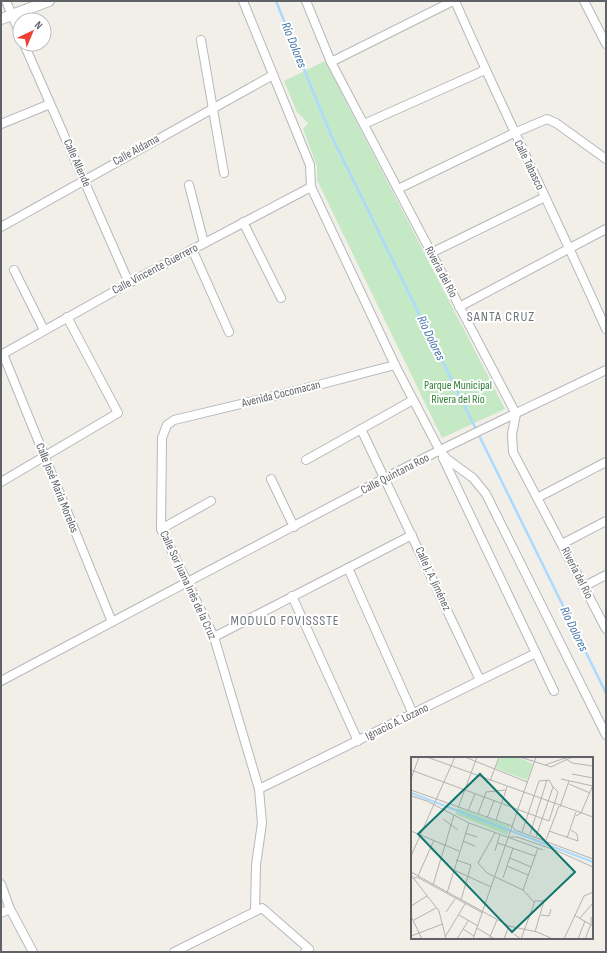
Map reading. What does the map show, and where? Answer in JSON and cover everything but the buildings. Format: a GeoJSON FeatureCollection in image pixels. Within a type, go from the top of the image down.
{"type":"FeatureCollection","features":[{"type":"Feature","properties":{"kind":"street"},"geometry":{"type":"LineString","coordinates":[[1,20],[12,15],[6,1]]}},
{"type":"Feature","properties":{"kind":"street"},"geometry":{"type":"LineString","coordinates":[[20,12],[49,1]]}},
{"type":"Feature","properties":{"kind":"street"},"geometry":{"type":"LineString","coordinates":[[243,1],[310,165],[311,187],[395,365],[440,451],[554,691]]}},
{"type":"Feature","properties":{"kind":"street","name":"Riveria del Río"},"geometry":{"type":"LineString","coordinates":[[306,1],[331,62],[516,414],[512,434],[513,452],[606,629]]}},
{"type":"Feature","properties":{"kind":"street"},"geometry":{"type":"LineString","coordinates":[[331,62],[454,1]]}},
{"type":"Feature","properties":{"kind":"street","name":"Calle Tabasco"},"geometry":{"type":"LineString","coordinates":[[454,1],[606,329]]}},
{"type":"Feature","properties":{"kind":"street"},"geometry":{"type":"LineString","coordinates":[[584,1],[606,44]]}},
{"type":"Feature","properties":{"kind":"street"},"geometry":{"type":"LineString","coordinates":[[201,40],[224,173]]}},
{"type":"Feature","properties":{"kind":"street","name":"Calle Allende"},"geometry":{"type":"LineString","coordinates":[[27,52],[129,283]]}},
{"type":"Feature","properties":{"kind":"street"},"geometry":{"type":"LineString","coordinates":[[364,124],[485,70]]}},
{"type":"Feature","properties":{"kind":"street","name":"Calle Aldama"},"geometry":{"type":"LineString","coordinates":[[1,227],[273,75]]}},
{"type":"Feature","properties":{"kind":"street"},"geometry":{"type":"LineString","coordinates":[[1,124],[50,104]]}},
{"type":"Feature","properties":{"kind":"street"},"geometry":{"type":"LineString","coordinates":[[398,189],[514,133],[547,119],[556,123],[606,159]]}},
{"type":"Feature","properties":{"kind":"street"},"geometry":{"type":"LineString","coordinates":[[188,185],[204,242]]}},
{"type":"Feature","properties":{"kind":"street","name":"Calle Vincente Guerrero"},"geometry":{"type":"LineString","coordinates":[[2,355],[67,317],[192,248],[311,187]]}},
{"type":"Feature","properties":{"kind":"street"},"geometry":{"type":"LineString","coordinates":[[431,253],[545,197]]}},
{"type":"Feature","properties":{"kind":"street"},"geometry":{"type":"LineString","coordinates":[[243,222],[281,298]]}},
{"type":"Feature","properties":{"kind":"street"},"geometry":{"type":"LineString","coordinates":[[460,307],[569,247],[606,229]]}},
{"type":"Feature","properties":{"kind":"street"},"geometry":{"type":"LineString","coordinates":[[192,248],[229,332]]}},
{"type":"Feature","properties":{"kind":"street"},"geometry":{"type":"LineString","coordinates":[[14,270],[44,330]]}},
{"type":"Feature","properties":{"kind":"street"},"geometry":{"type":"LineString","coordinates":[[1,482],[118,413],[67,317]]}},
{"type":"Feature","properties":{"kind":"street","name":"Calle José María Morelos"},"geometry":{"type":"LineString","coordinates":[[2,355],[112,622]]}},
{"type":"Feature","properties":{"kind":"street","name":"Avenida Cocomacan"},"geometry":{"type":"LineString","coordinates":[[167,425],[174,420],[395,365]]}},
{"type":"Feature","properties":{"kind":"street","name":"Calle Quintana Roo"},"geometry":{"type":"LineString","coordinates":[[1,681],[186,582],[386,478],[500,420],[516,414],[606,370]]}},
{"type":"Feature","properties":{"kind":"street"},"geometry":{"type":"LineString","coordinates":[[306,460],[413,400]]}},
{"type":"Feature","properties":{"kind":"street","name":"Calle Sor Juana Inés de la Cruz"},"geometry":{"type":"LineString","coordinates":[[167,425],[162,438],[161,529],[214,637],[259,789],[262,823],[256,865],[259,909]]}},
{"type":"Feature","properties":{"kind":"street","name":"Calle J. A. Jiménez"},"geometry":{"type":"LineString","coordinates":[[361,429],[386,478],[480,680]]}},
{"type":"Feature","properties":{"kind":"street"},"geometry":{"type":"LineString","coordinates":[[440,451],[446,459],[473,478],[486,494],[606,734]]}},
{"type":"Feature","properties":{"kind":"street"},"geometry":{"type":"LineString","coordinates":[[537,498],[606,462]]}},
{"type":"Feature","properties":{"kind":"street"},"geometry":{"type":"LineString","coordinates":[[271,479],[294,527]]}},
{"type":"Feature","properties":{"kind":"street"},"geometry":{"type":"LineString","coordinates":[[161,529],[211,501]]}},
{"type":"Feature","properties":{"kind":"street"},"geometry":{"type":"LineString","coordinates":[[562,544],[606,521]]}},
{"type":"Feature","properties":{"kind":"street"},"geometry":{"type":"LineString","coordinates":[[214,637],[412,535]]}},
{"type":"Feature","properties":{"kind":"street"},"geometry":{"type":"LineString","coordinates":[[348,568],[413,714]]}},
{"type":"Feature","properties":{"kind":"street"},"geometry":{"type":"LineString","coordinates":[[584,586],[606,575]]}},
{"type":"Feature","properties":{"kind":"street"},"geometry":{"type":"LineString","coordinates":[[292,596],[358,741]]}},
{"type":"Feature","properties":{"kind":"street","name":"Ignacio A. Lozano"},"geometry":{"type":"LineString","coordinates":[[259,789],[536,653]]}},
{"type":"Feature","properties":{"kind":"street"},"geometry":{"type":"LineString","coordinates":[[1,884],[10,909],[30,951]]}},
{"type":"Feature","properties":{"kind":"street"},"geometry":{"type":"LineString","coordinates":[[1,913],[10,909]]}},
{"type":"Feature","properties":{"kind":"street"},"geometry":{"type":"LineString","coordinates":[[174,952],[259,909],[307,950]]}},
{"type":"Feature","properties":{"kind":"green space","name":"Parque Municipal Rivera del Río"},"geometry":{"type":"Polygon","coordinates":[[[325,61],[505,409],[442,438],[317,180],[317,166],[303,129],[308,123],[297,112],[284,81],[325,61]]]}},
{"type":"Feature","properties":{"kind":"waterway","name":"Río Dolores"},"geometry":{"type":"LineString","coordinates":[[276,1],[331,135],[606,693]]}},
{"type":"Feature","properties":{"kind":"district","name":"SANTA CRUZ"},"geometry":{"type":"Point","coordinates":[501,316]}},
{"type":"Feature","properties":{"kind":"district","name":"MODULO FOVISSSTE"},"geometry":{"type":"Point","coordinates":[285,620]}}]}
